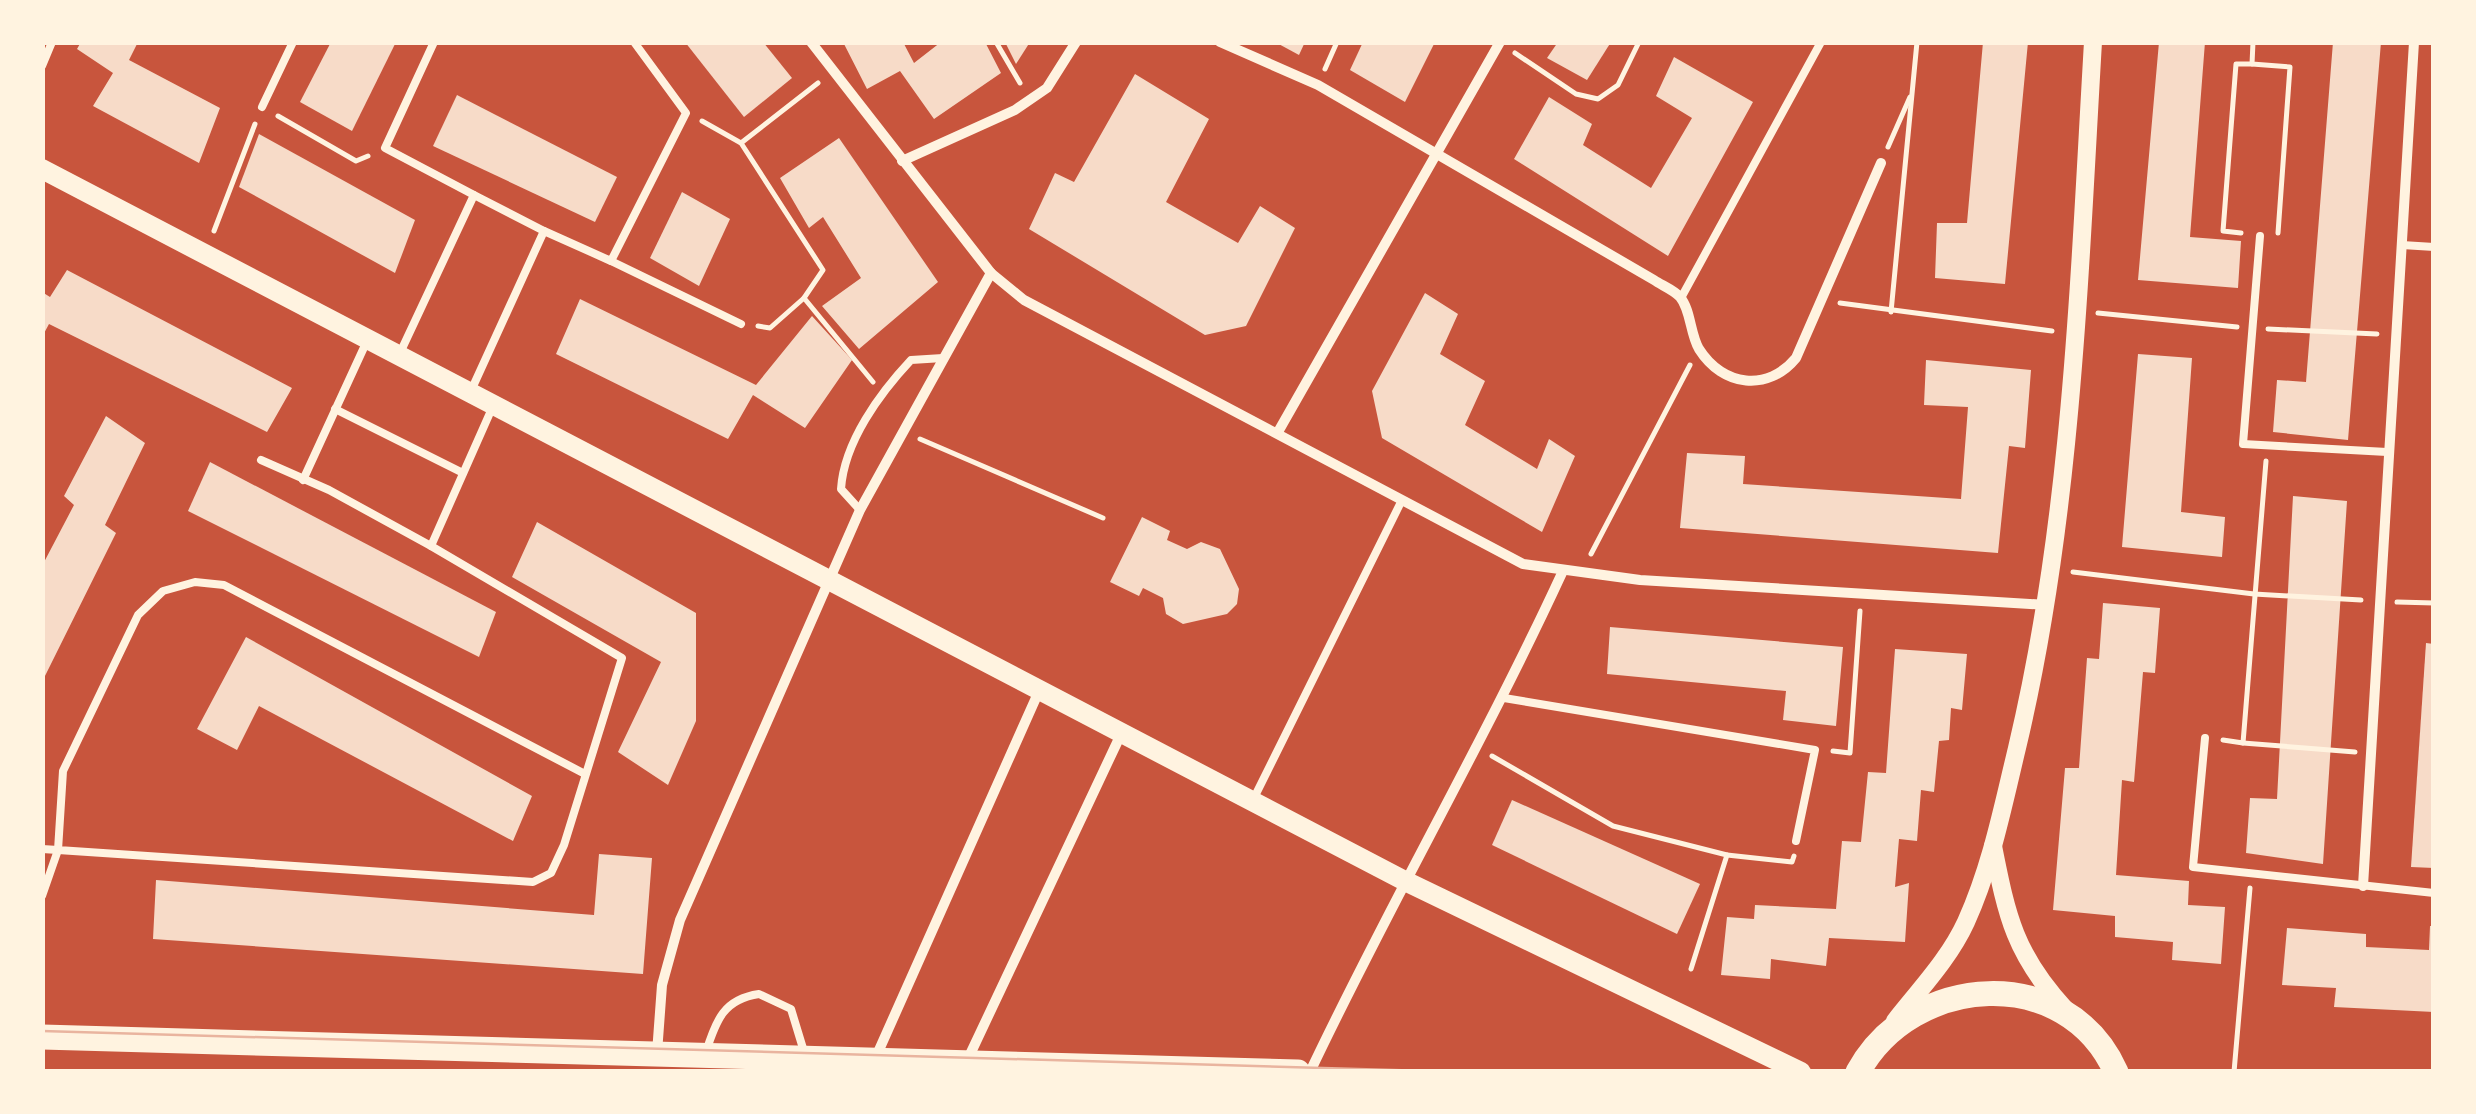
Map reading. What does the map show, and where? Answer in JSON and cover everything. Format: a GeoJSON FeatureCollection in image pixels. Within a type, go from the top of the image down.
{"type":"FeatureCollection","features":[{"type":"Feature","properties":{"kind":"main road"},"geometry":{"type":"LineString","coordinates":[[42,170],[1405,880],[1801,1072]]}},
{"type":"Feature","properties":{"kind":"main road"},"geometry":{"type":"LineString","coordinates":[[1858,1072],[1883,1036],[1917,1010],[1958,995],[1986,993],[2042,1003],[2080,1025],[2116,1072]]}},
{"type":"Feature","properties":{"kind":"main road"},"geometry":{"type":"LineString","coordinates":[[42,1037],[657,1054],[963,1068],[1298,1072]]}},
{"type":"Feature","properties":{"kind":"street"},"geometry":{"type":"LineString","coordinates":[[811,42],[991,273],[1024,300],[1523,564],[1580,575],[2048,605]]}},
{"type":"Feature","properties":{"kind":"street"},"geometry":{"type":"LineString","coordinates":[[902,161],[1047,88],[1076,42]]}},
{"type":"Feature","properties":{"kind":"street"},"geometry":{"type":"LineString","coordinates":[[1220,42],[1318,85],[1681,298],[1699,348],[1718,370],[1748,383],[1769,382],[1783,375],[1796,358],[1881,163]]}},
{"type":"Feature","properties":{"kind":"street"},"geometry":{"type":"LineString","coordinates":[[1278,432],[1500,42]]}},
{"type":"Feature","properties":{"kind":"street"},"geometry":{"type":"LineString","coordinates":[[1883,1036],[1943,961],[1966,922],[1993,845],[2048,605],[2074,334],[2094,42]]}},
{"type":"Feature","properties":{"kind":"street"},"geometry":{"type":"LineString","coordinates":[[2363,886],[2414,42]]}},
{"type":"Feature","properties":{"kind":"street"},"geometry":{"type":"LineString","coordinates":[[657,1054],[662,985],[680,920],[860,510],[991,273]]}},
{"type":"Feature","properties":{"kind":"street"},"geometry":{"type":"LineString","coordinates":[[1310,1072],[1405,880],[1504,698],[1562,573]]}},
{"type":"Feature","properties":{"kind":"street"},"geometry":{"type":"LineString","coordinates":[[874,1062],[1039,690]]}},
{"type":"Feature","properties":{"kind":"street"},"geometry":{"type":"LineString","coordinates":[[963,1068],[1122,732]]}},
{"type":"Feature","properties":{"kind":"street"},"geometry":{"type":"LineString","coordinates":[[1993,845],[2007,918],[2019,950],[2039,980],[2080,1025]]}},
{"type":"Feature","properties":{"kind":"lane"},"geometry":{"type":"LineString","coordinates":[[42,66],[52,42]]}},
{"type":"Feature","properties":{"kind":"lane"},"geometry":{"type":"LineString","coordinates":[[262,108],[293,42]]}},
{"type":"Feature","properties":{"kind":"lane"},"geometry":{"type":"LineString","coordinates":[[434,42],[385,148],[544,231],[741,324]]}},
{"type":"Feature","properties":{"kind":"lane"},"geometry":{"type":"LineString","coordinates":[[611,261],[686,113],[634,42]]}},
{"type":"Feature","properties":{"kind":"lane"},"geometry":{"type":"LineString","coordinates":[[1681,298],[1821,42]]}},
{"type":"Feature","properties":{"kind":"lane"},"geometry":{"type":"LineString","coordinates":[[398,357],[474,195]]}},
{"type":"Feature","properties":{"kind":"lane"},"geometry":{"type":"LineString","coordinates":[[470,393],[544,231]]}},
{"type":"Feature","properties":{"kind":"lane"},"geometry":{"type":"LineString","coordinates":[[2260,236],[2244,444],[2387,452]]}},
{"type":"Feature","properties":{"kind":"lane"},"geometry":{"type":"LineString","coordinates":[[2402,245],[2434,247]]}},
{"type":"Feature","properties":{"kind":"lane"},"geometry":{"type":"LineString","coordinates":[[302,480],[367,340]]}},
{"type":"Feature","properties":{"kind":"lane"},"geometry":{"type":"LineString","coordinates":[[860,510],[841,488],[842,468],[881,392],[911,360],[944,358]]}},
{"type":"Feature","properties":{"kind":"lane"},"geometry":{"type":"LineString","coordinates":[[431,546],[493,406]]}},
{"type":"Feature","properties":{"kind":"lane"},"geometry":{"type":"LineString","coordinates":[[335,409],[463,472]]}},
{"type":"Feature","properties":{"kind":"lane"},"geometry":{"type":"LineString","coordinates":[[42,849],[533,882],[551,874],[622,658],[431,546],[262,460]]}},
{"type":"Feature","properties":{"kind":"lane"},"geometry":{"type":"LineString","coordinates":[[1253,800],[1401,502]]}},
{"type":"Feature","properties":{"kind":"lane"},"geometry":{"type":"LineString","coordinates":[[42,896],[58,850],[63,772],[138,615],[163,592],[195,582],[224,584],[585,774]]}},
{"type":"Feature","properties":{"kind":"lane"},"geometry":{"type":"LineString","coordinates":[[1504,698],[1815,750],[1796,841]]}},
{"type":"Feature","properties":{"kind":"lane"},"geometry":{"type":"LineString","coordinates":[[2204,738],[2193,867],[2434,893]]}},
{"type":"Feature","properties":{"kind":"lane"},"geometry":{"type":"LineString","coordinates":[[705,1056],[715,1023],[727,1006],[759,994],[791,1009],[806,1060]]}},
{"type":"Feature","properties":{"kind":"path"},"geometry":{"type":"LineString","coordinates":[[996,42],[1030,99]]}},
{"type":"Feature","properties":{"kind":"path"},"geometry":{"type":"LineString","coordinates":[[1318,85],[1337,42]]}},
{"type":"Feature","properties":{"kind":"path"},"geometry":{"type":"LineString","coordinates":[[1500,42],[1587,100],[1608,95],[1618,86],[1639,42]]}},
{"type":"Feature","properties":{"kind":"path"},"geometry":{"type":"LineString","coordinates":[[1891,312],[1916,42]]}},
{"type":"Feature","properties":{"kind":"path"},"geometry":{"type":"LineString","coordinates":[[2252,64],[2254,42]]}},
{"type":"Feature","properties":{"kind":"path"},"geometry":{"type":"LineString","coordinates":[[2236,64],[2290,67],[2278,237],[2260,236],[2223,231],[2236,64]]}},
{"type":"Feature","properties":{"kind":"path"},"geometry":{"type":"LineString","coordinates":[[741,142],[832,72]]}},
{"type":"Feature","properties":{"kind":"path"},"geometry":{"type":"LineString","coordinates":[[1881,163],[1913,90]]}},
{"type":"Feature","properties":{"kind":"path"},"geometry":{"type":"LineString","coordinates":[[205,254],[262,108],[356,161],[385,148]]}},
{"type":"Feature","properties":{"kind":"path"},"geometry":{"type":"LineString","coordinates":[[686,113],[741,142],[823,270],[804,298],[770,328],[741,324]]}},
{"type":"Feature","properties":{"kind":"path"},"geometry":{"type":"LineString","coordinates":[[804,298],[881,392]]}},
{"type":"Feature","properties":{"kind":"path"},"geometry":{"type":"LineString","coordinates":[[1824,300],[2074,334]]}},
{"type":"Feature","properties":{"kind":"path"},"geometry":{"type":"LineString","coordinates":[[1580,575],[1699,348]]}},
{"type":"Feature","properties":{"kind":"path"},"geometry":{"type":"LineString","coordinates":[[904,432],[1103,518]]}},
{"type":"Feature","properties":{"kind":"path"},"geometry":{"type":"LineString","coordinates":[[2244,742],[2267,448]]}},
{"type":"Feature","properties":{"kind":"path"},"geometry":{"type":"LineString","coordinates":[[2054,570],[2254,594],[2434,603]]}},
{"type":"Feature","properties":{"kind":"path"},"geometry":{"type":"LineString","coordinates":[[1815,750],[1850,753],[1861,594]]}},
{"type":"Feature","properties":{"kind":"path"},"geometry":{"type":"LineString","coordinates":[[2204,738],[2372,754]]}},
{"type":"Feature","properties":{"kind":"path"},"geometry":{"type":"LineString","coordinates":[[1476,748],[1612,826],[1727,855],[1792,862],[1796,841]]}},
{"type":"Feature","properties":{"kind":"path"},"geometry":{"type":"LineString","coordinates":[[1691,969],[1727,855]]}},
{"type":"Feature","properties":{"kind":"path"},"geometry":{"type":"LineString","coordinates":[[2234,1072],[2251,875]]}},
{"type":"Feature","properties":{"kind":"building"},"geometry":{"type":"Polygon","coordinates":[[[81,42],[138,42],[129,60],[220,108],[199,163],[93,106],[113,73],[77,49],[81,42]]]}},
{"type":"Feature","properties":{"kind":"building"},"geometry":{"type":"Polygon","coordinates":[[[331,42],[396,42],[352,131],[300,102],[331,42]]]}},
{"type":"Feature","properties":{"kind":"building"},"geometry":{"type":"Polygon","coordinates":[[[685,42],[763,42],[792,78],[744,117],[685,42]]]}},
{"type":"Feature","properties":{"kind":"building"},"geometry":{"type":"Polygon","coordinates":[[[843,42],[903,42],[914,63],[941,42],[985,42],[1001,73],[934,119],[900,71],[867,89],[843,42]]]}},
{"type":"Feature","properties":{"kind":"building"},"geometry":{"type":"Polygon","coordinates":[[[1005,42],[1030,42],[1016,64],[1005,42]]]}},
{"type":"Feature","properties":{"kind":"building"},"geometry":{"type":"Polygon","coordinates":[[[1275,42],[1305,42],[1299,55],[1275,42]]]}},
{"type":"Feature","properties":{"kind":"building"},"geometry":{"type":"Polygon","coordinates":[[[1363,42],[1435,42],[1405,102],[1350,70],[1363,42]]]}},
{"type":"Feature","properties":{"kind":"building"},"geometry":{"type":"Polygon","coordinates":[[[1558,42],[1611,42],[1587,80],[1547,58],[1558,42]]]}},
{"type":"Feature","properties":{"kind":"building"},"geometry":{"type":"Polygon","coordinates":[[[1983,42],[2028,42],[2005,284],[1935,278],[1937,223],[1967,223],[1983,42]]]}},
{"type":"Feature","properties":{"kind":"building"},"geometry":{"type":"Polygon","coordinates":[[[2159,42],[2205,42],[2190,237],[2241,241],[2238,288],[2138,280],[2159,42]]]}},
{"type":"Feature","properties":{"kind":"building"},"geometry":{"type":"Polygon","coordinates":[[[2333,42],[2381,42],[2348,440],[2273,432],[2277,380],[2306,382],[2333,42]]]}},
{"type":"Feature","properties":{"kind":"building"},"geometry":{"type":"Polygon","coordinates":[[[1674,57],[1753,102],[1668,256],[1514,159],[1549,97],[1592,124],[1583,145],[1651,188],[1692,118],[1656,96],[1674,57]]]}},
{"type":"Feature","properties":{"kind":"building"},"geometry":{"type":"Polygon","coordinates":[[[1135,74],[1209,119],[1166,202],[1238,243],[1260,206],[1295,228],[1246,326],[1205,335],[1029,229],[1055,173],[1074,182],[1135,74]]]}},
{"type":"Feature","properties":{"kind":"building"},"geometry":{"type":"Polygon","coordinates":[[[457,95],[617,177],[595,222],[433,146],[457,95]]]}},
{"type":"Feature","properties":{"kind":"building"},"geometry":{"type":"Polygon","coordinates":[[[259,134],[415,220],[395,273],[239,187],[259,134]]]}},
{"type":"Feature","properties":{"kind":"building"},"geometry":{"type":"Polygon","coordinates":[[[839,138],[938,282],[859,349],[822,306],[861,278],[823,217],[809,228],[780,178],[839,138]]]}},
{"type":"Feature","properties":{"kind":"building"},"geometry":{"type":"Polygon","coordinates":[[[682,192],[730,219],[699,286],[650,258],[682,192]]]}},
{"type":"Feature","properties":{"kind":"building"},"geometry":{"type":"Polygon","coordinates":[[[67,270],[292,388],[267,432],[49,324],[42,337],[42,292],[50,297],[67,270]]]}},
{"type":"Feature","properties":{"kind":"building"},"geometry":{"type":"Polygon","coordinates":[[[1425,293],[1458,314],[1440,354],[1485,381],[1465,425],[1537,469],[1549,439],[1575,456],[1542,532],[1382,438],[1372,391],[1425,293]]]}},
{"type":"Feature","properties":{"kind":"building"},"geometry":{"type":"Polygon","coordinates":[[[580,299],[756,385],[812,316],[852,360],[805,428],[753,395],[728,439],[556,354],[580,299]]]}},
{"type":"Feature","properties":{"kind":"building"},"geometry":{"type":"Polygon","coordinates":[[[2138,354],[2192,358],[2181,512],[2225,517],[2222,557],[2122,547],[2138,354]]]}},
{"type":"Feature","properties":{"kind":"building"},"geometry":{"type":"Polygon","coordinates":[[[1926,360],[2031,370],[2025,448],[2009,446],[1998,553],[1680,528],[1687,453],[1745,456],[1743,484],[1961,499],[1968,407],[1924,405],[1926,360]]]}},
{"type":"Feature","properties":{"kind":"building"},"geometry":{"type":"Polygon","coordinates":[[[106,416],[145,443],[105,525],[116,533],[42,682],[42,566],[74,505],[64,496],[106,416]]]}},
{"type":"Feature","properties":{"kind":"building"},"geometry":{"type":"Polygon","coordinates":[[[210,462],[496,612],[479,657],[188,511],[210,462]]]}},
{"type":"Feature","properties":{"kind":"building"},"geometry":{"type":"Polygon","coordinates":[[[2293,496],[2347,501],[2323,864],[2246,853],[2250,798],[2277,799],[2293,496]]]}},
{"type":"Feature","properties":{"kind":"building"},"geometry":{"type":"Polygon","coordinates":[[[1142,517],[1170,531],[1167,540],[1187,549],[1201,542],[1220,549],[1239,589],[1237,604],[1227,614],[1183,624],[1166,614],[1163,598],[1143,588],[1139,596],[1110,582],[1142,517]]]}},
{"type":"Feature","properties":{"kind":"building"},"geometry":{"type":"Polygon","coordinates":[[[537,522],[696,613],[696,721],[668,785],[618,752],[661,662],[512,577],[537,522]]]}},
{"type":"Feature","properties":{"kind":"building"},"geometry":{"type":"Polygon","coordinates":[[[2103,603],[2160,608],[2155,673],[2143,672],[2134,782],[2122,780],[2116,875],[2189,881],[2188,905],[2225,907],[2221,964],[2172,960],[2173,942],[2115,937],[2115,916],[2053,910],[2065,768],[2079,768],[2087,658],[2099,659],[2103,603]]]}},
{"type":"Feature","properties":{"kind":"building"},"geometry":{"type":"Polygon","coordinates":[[[1610,627],[1843,647],[1836,726],[1783,720],[1786,691],[1607,674],[1610,627]]]}},
{"type":"Feature","properties":{"kind":"building"},"geometry":{"type":"Polygon","coordinates":[[[246,637],[532,796],[513,841],[259,706],[237,750],[197,729],[246,637]]]}},
{"type":"Feature","properties":{"kind":"building"},"geometry":{"type":"Polygon","coordinates":[[[2426,643],[2434,644],[2434,868],[2411,867],[2426,643]]]}},
{"type":"Feature","properties":{"kind":"building"},"geometry":{"type":"Polygon","coordinates":[[[1895,649],[1967,654],[1962,710],[1951,708],[1949,740],[1939,741],[1934,792],[1921,790],[1917,841],[1899,839],[1895,887],[1909,883],[1905,942],[1829,938],[1826,966],[1771,959],[1770,979],[1721,975],[1727,917],[1754,919],[1755,905],[1836,909],[1842,841],[1861,842],[1868,772],[1886,773],[1895,649]]]}},
{"type":"Feature","properties":{"kind":"building"},"geometry":{"type":"Polygon","coordinates":[[[1512,800],[1700,884],[1677,934],[1492,845],[1512,800]]]}},
{"type":"Feature","properties":{"kind":"building"},"geometry":{"type":"Polygon","coordinates":[[[599,854],[652,858],[643,974],[153,939],[156,880],[594,915],[599,854]]]}},
{"type":"Feature","properties":{"kind":"building"},"geometry":{"type":"Polygon","coordinates":[[[2430,926],[2434,926],[2434,1012],[2334,1007],[2336,988],[2282,985],[2287,928],[2366,934],[2366,947],[2429,950],[2430,926]]]}},
{"type":"Feature","properties":{"kind":"tram line"},"geometry":{"type":"LineString","coordinates":[[42,1031],[1463,1072]]}}]}
